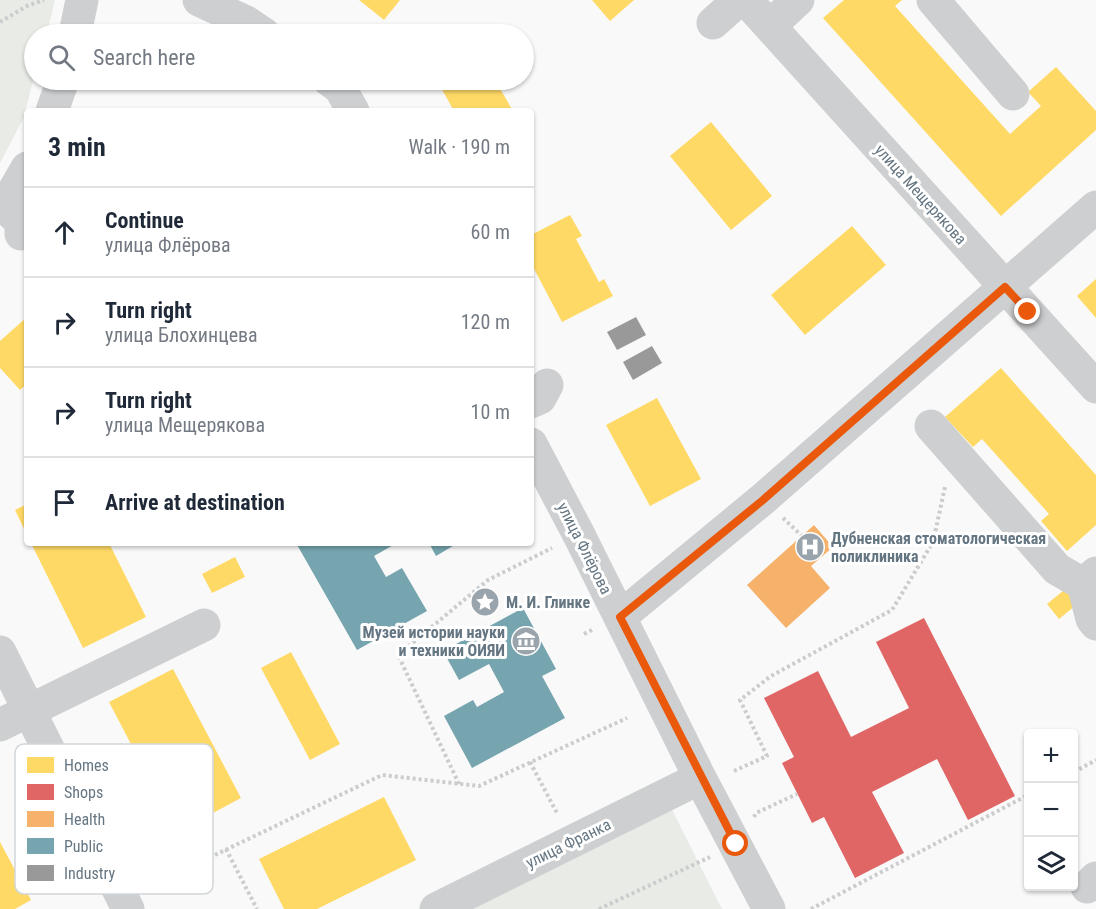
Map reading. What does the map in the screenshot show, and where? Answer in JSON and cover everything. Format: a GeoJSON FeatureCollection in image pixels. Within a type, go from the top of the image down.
{"type":"FeatureCollection","features":[{"type":"Feature","properties":{"kind":"street"},"geometry":{"type":"LineString","coordinates":[[77,24],[82,0]]}},
{"type":"Feature","properties":{"kind":"street"},"geometry":{"type":"LineString","coordinates":[[199,0],[257,19]]}},
{"type":"Feature","properties":{"kind":"street"},"geometry":{"type":"LineString","coordinates":[[713,23],[739,0]]}},
{"type":"Feature","properties":{"kind":"street","name":"улица Мещерякова"},"geometry":{"type":"LineString","coordinates":[[746,0],[1096,387]]}},
{"type":"Feature","properties":{"kind":"street"},"geometry":{"type":"LineString","coordinates":[[770,27],[798,0]]}},
{"type":"Feature","properties":{"kind":"street"},"geometry":{"type":"LineString","coordinates":[[933,0],[1013,94]]}},
{"type":"Feature","properties":{"kind":"street"},"geometry":{"type":"LineString","coordinates":[[53,108],[59,90]]}},
{"type":"Feature","properties":{"kind":"street"},"geometry":{"type":"LineString","coordinates":[[14,218],[12,194],[24,173]]}},
{"type":"Feature","properties":{"kind":"street"},"geometry":{"type":"LineString","coordinates":[[620,617],[763,500],[1096,207]]}},
{"type":"Feature","properties":{"kind":"street"},"geometry":{"type":"LineString","coordinates":[[931,426],[1057,569],[1090,578],[1092,619],[1096,624]]}},
{"type":"Feature","properties":{"kind":"street","name":"улица Флёрова"},"geometry":{"type":"LineString","coordinates":[[534,450],[769,909]]}},
{"type":"Feature","properties":{"kind":"street"},"geometry":{"type":"LineString","coordinates":[[0,725],[204,625]]}},
{"type":"Feature","properties":{"kind":"street"},"geometry":{"type":"LineString","coordinates":[[0,652],[45,744]]}},
{"type":"Feature","properties":{"kind":"street","name":"улица Франка"},"geometry":{"type":"LineString","coordinates":[[436,909],[700,778]]}},
{"type":"Feature","properties":{"kind":"path"},"geometry":{"type":"LineString","coordinates":[[0,22],[27,6],[44,0]]}},
{"type":"Feature","properties":{"kind":"path"},"geometry":{"type":"LineString","coordinates":[[734,771],[766,756],[740,700],[771,676],[892,610],[933,542],[953,451]]}},
{"type":"Feature","properties":{"kind":"path"},"geometry":{"type":"LineString","coordinates":[[459,784],[398,655],[488,580],[579,535]]}},
{"type":"Feature","properties":{"kind":"path"},"geometry":{"type":"LineString","coordinates":[[213,856],[382,775],[479,786],[627,718]]}},
{"type":"Feature","properties":{"kind":"path"},"geometry":{"type":"LineString","coordinates":[[1078,770],[1096,760]]}},
{"type":"Feature","properties":{"kind":"path"},"geometry":{"type":"LineString","coordinates":[[530,762],[560,819]]}},
{"type":"Feature","properties":{"kind":"path"},"geometry":{"type":"LineString","coordinates":[[599,909],[736,844],[756,813],[797,794]]}},
{"type":"Feature","properties":{"kind":"path"},"geometry":{"type":"LineString","coordinates":[[811,909],[1024,798]]}},
{"type":"Feature","properties":{"kind":"path"},"geometry":{"type":"LineString","coordinates":[[226,849],[257,909]]}},
{"type":"Feature","properties":{"kind":"path"},"geometry":{"type":"LineString","coordinates":[[118,906],[141,894]]}},
{"type":"Feature","properties":{"kind":"shaded area"},"geometry":{"type":"Polygon","coordinates":[[[0,0],[55,0],[49,24],[24,24],[24,90],[31,90],[26,108],[24,108],[23,119],[0,163],[0,0]]]}},
{"type":"Feature","properties":{"kind":"shaded area"},"geometry":{"type":"Polygon","coordinates":[[[669,804],[722,909],[461,909],[669,804]]]}},
{"type":"Feature","properties":{"kind":"building: Homes"},"geometry":{"type":"Polygon","coordinates":[[[359,0],[400,0],[384,20],[359,0]]]}},
{"type":"Feature","properties":{"kind":"building: Homes"},"geometry":{"type":"Polygon","coordinates":[[[592,0],[634,0],[610,21],[592,0]]]}},
{"type":"Feature","properties":{"kind":"building: Homes"},"geometry":{"type":"Polygon","coordinates":[[[844,0],[902,0],[895,6],[1010,134],[1041,106],[1028,92],[1056,67],[1096,111],[1096,130],[1001,216],[823,18],[844,0]]]}},
{"type":"Feature","properties":{"kind":"building: Homes"},"geometry":{"type":"Polygon","coordinates":[[[442,90],[501,90],[511,108],[452,108],[442,90]]]}},
{"type":"Feature","properties":{"kind":"building: Homes"},"geometry":{"type":"Polygon","coordinates":[[[711,122],[772,196],[731,230],[670,156],[711,122]]]}},
{"type":"Feature","properties":{"kind":"building: Homes"},"geometry":{"type":"Polygon","coordinates":[[[570,215],[582,236],[576,239],[599,282],[604,279],[613,296],[562,322],[534,269],[534,233],[570,215]]]}},
{"type":"Feature","properties":{"kind":"building: Homes"},"geometry":{"type":"Polygon","coordinates":[[[852,226],[886,265],[805,335],[771,295],[852,226]]]}},
{"type":"Feature","properties":{"kind":"building: Homes"},"geometry":{"type":"Polygon","coordinates":[[[1096,279],[1096,318],[1077,296],[1096,279]]]}},
{"type":"Feature","properties":{"kind":"building: Homes"},"geometry":{"type":"Polygon","coordinates":[[[24,320],[24,387],[20,390],[0,368],[0,341],[24,320]]]}},
{"type":"Feature","properties":{"kind":"building: Homes"},"geometry":{"type":"Polygon","coordinates":[[[1001,368],[1096,475],[1096,525],[1067,551],[1041,521],[1049,514],[982,439],[973,447],[945,417],[1001,368]]]}},
{"type":"Feature","properties":{"kind":"building: Homes"},"geometry":{"type":"Polygon","coordinates":[[[657,398],[701,479],[650,506],[606,425],[657,398]]]}},
{"type":"Feature","properties":{"kind":"building: Homes"},"geometry":{"type":"Polygon","coordinates":[[[24,506],[24,529],[15,510],[24,506]]]}},
{"type":"Feature","properties":{"kind":"building: Homes"},"geometry":{"type":"Polygon","coordinates":[[[32,546],[110,546],[146,617],[83,648],[32,546]]]}},
{"type":"Feature","properties":{"kind":"building: Homes"},"geometry":{"type":"Polygon","coordinates":[[[235,557],[245,577],[212,593],[202,574],[235,557]]]}},
{"type":"Feature","properties":{"kind":"building: Homes"},"geometry":{"type":"Polygon","coordinates":[[[1069,586],[1081,601],[1059,619],[1047,604],[1069,586]]]}},
{"type":"Feature","properties":{"kind":"building: Homes"},"geometry":{"type":"Polygon","coordinates":[[[291,652],[340,744],[310,760],[261,668],[291,652]]]}},
{"type":"Feature","properties":{"kind":"building: Homes"},"geometry":{"type":"Polygon","coordinates":[[[173,669],[213,744],[131,744],[109,702],[173,669]]]}},
{"type":"Feature","properties":{"kind":"building: Homes"},"geometry":{"type":"Polygon","coordinates":[[[213,745],[241,798],[213,813],[213,745]]]}},
{"type":"Feature","properties":{"kind":"building: Homes"},"geometry":{"type":"Polygon","coordinates":[[[384,797],[416,860],[317,909],[284,909],[259,859],[384,797]]]}},
{"type":"Feature","properties":{"kind":"building: Homes"},"geometry":{"type":"Polygon","coordinates":[[[0,842],[15,870],[15,894],[28,894],[31,900],[15,909],[0,909],[0,842]]]}},
{"type":"Feature","properties":{"kind":"building: Shops"},"geometry":{"type":"Polygon","coordinates":[[[924,618],[1015,796],[968,820],[937,759],[872,792],[904,853],[855,878],[824,817],[812,823],[782,763],[794,757],[764,698],[818,671],[851,737],[909,708],[876,642],[924,618]]]}},
{"type":"Feature","properties":{"kind":"building: Health"},"geometry":{"type":"Polygon","coordinates":[[[814,525],[833,547],[811,566],[830,588],[786,628],[747,585],[814,525]]]}},
{"type":"Feature","properties":{"kind":"building: Public"},"geometry":{"type":"Polygon","coordinates":[[[298,546],[392,546],[374,556],[386,577],[402,568],[427,611],[357,650],[298,546]]]}},
{"type":"Feature","properties":{"kind":"building: Public"},"geometry":{"type":"Polygon","coordinates":[[[431,546],[453,546],[436,556],[431,546]]]}},
{"type":"Feature","properties":{"kind":"building: Public"},"geometry":{"type":"Polygon","coordinates":[[[523,608],[556,669],[542,676],[565,718],[472,768],[444,716],[473,700],[477,707],[504,692],[489,664],[459,680],[443,651],[523,608]]]}},
{"type":"Feature","properties":{"kind":"building: Industry"},"geometry":{"type":"Polygon","coordinates":[[[636,317],[646,335],[617,350],[607,332],[636,317]]]}},
{"type":"Feature","properties":{"kind":"building: Industry"},"geometry":{"type":"Polygon","coordinates":[[[652,346],[662,363],[633,380],[623,362],[652,346]]]}},
{"type":"Feature","properties":{"kind":"place","name":"Дубненская стоматологическая поликлиника"},"geometry":{"type":"Point","coordinates":[810,547]}},
{"type":"Feature","properties":{"kind":"place","name":"М. И. Глинке"},"geometry":{"type":"Point","coordinates":[485,602]}},
{"type":"Feature","properties":{"kind":"place","name":"Музей истории науки и техники ОИЯИ"},"geometry":{"type":"Point","coordinates":[526,641]}},
{"type":"Feature","properties":{"kind":"route"},"geometry":{"type":"LineString","coordinates":[[736,844],[700,778],[620,617],[763,500],[1005,287],[1028,312]]}}]}
